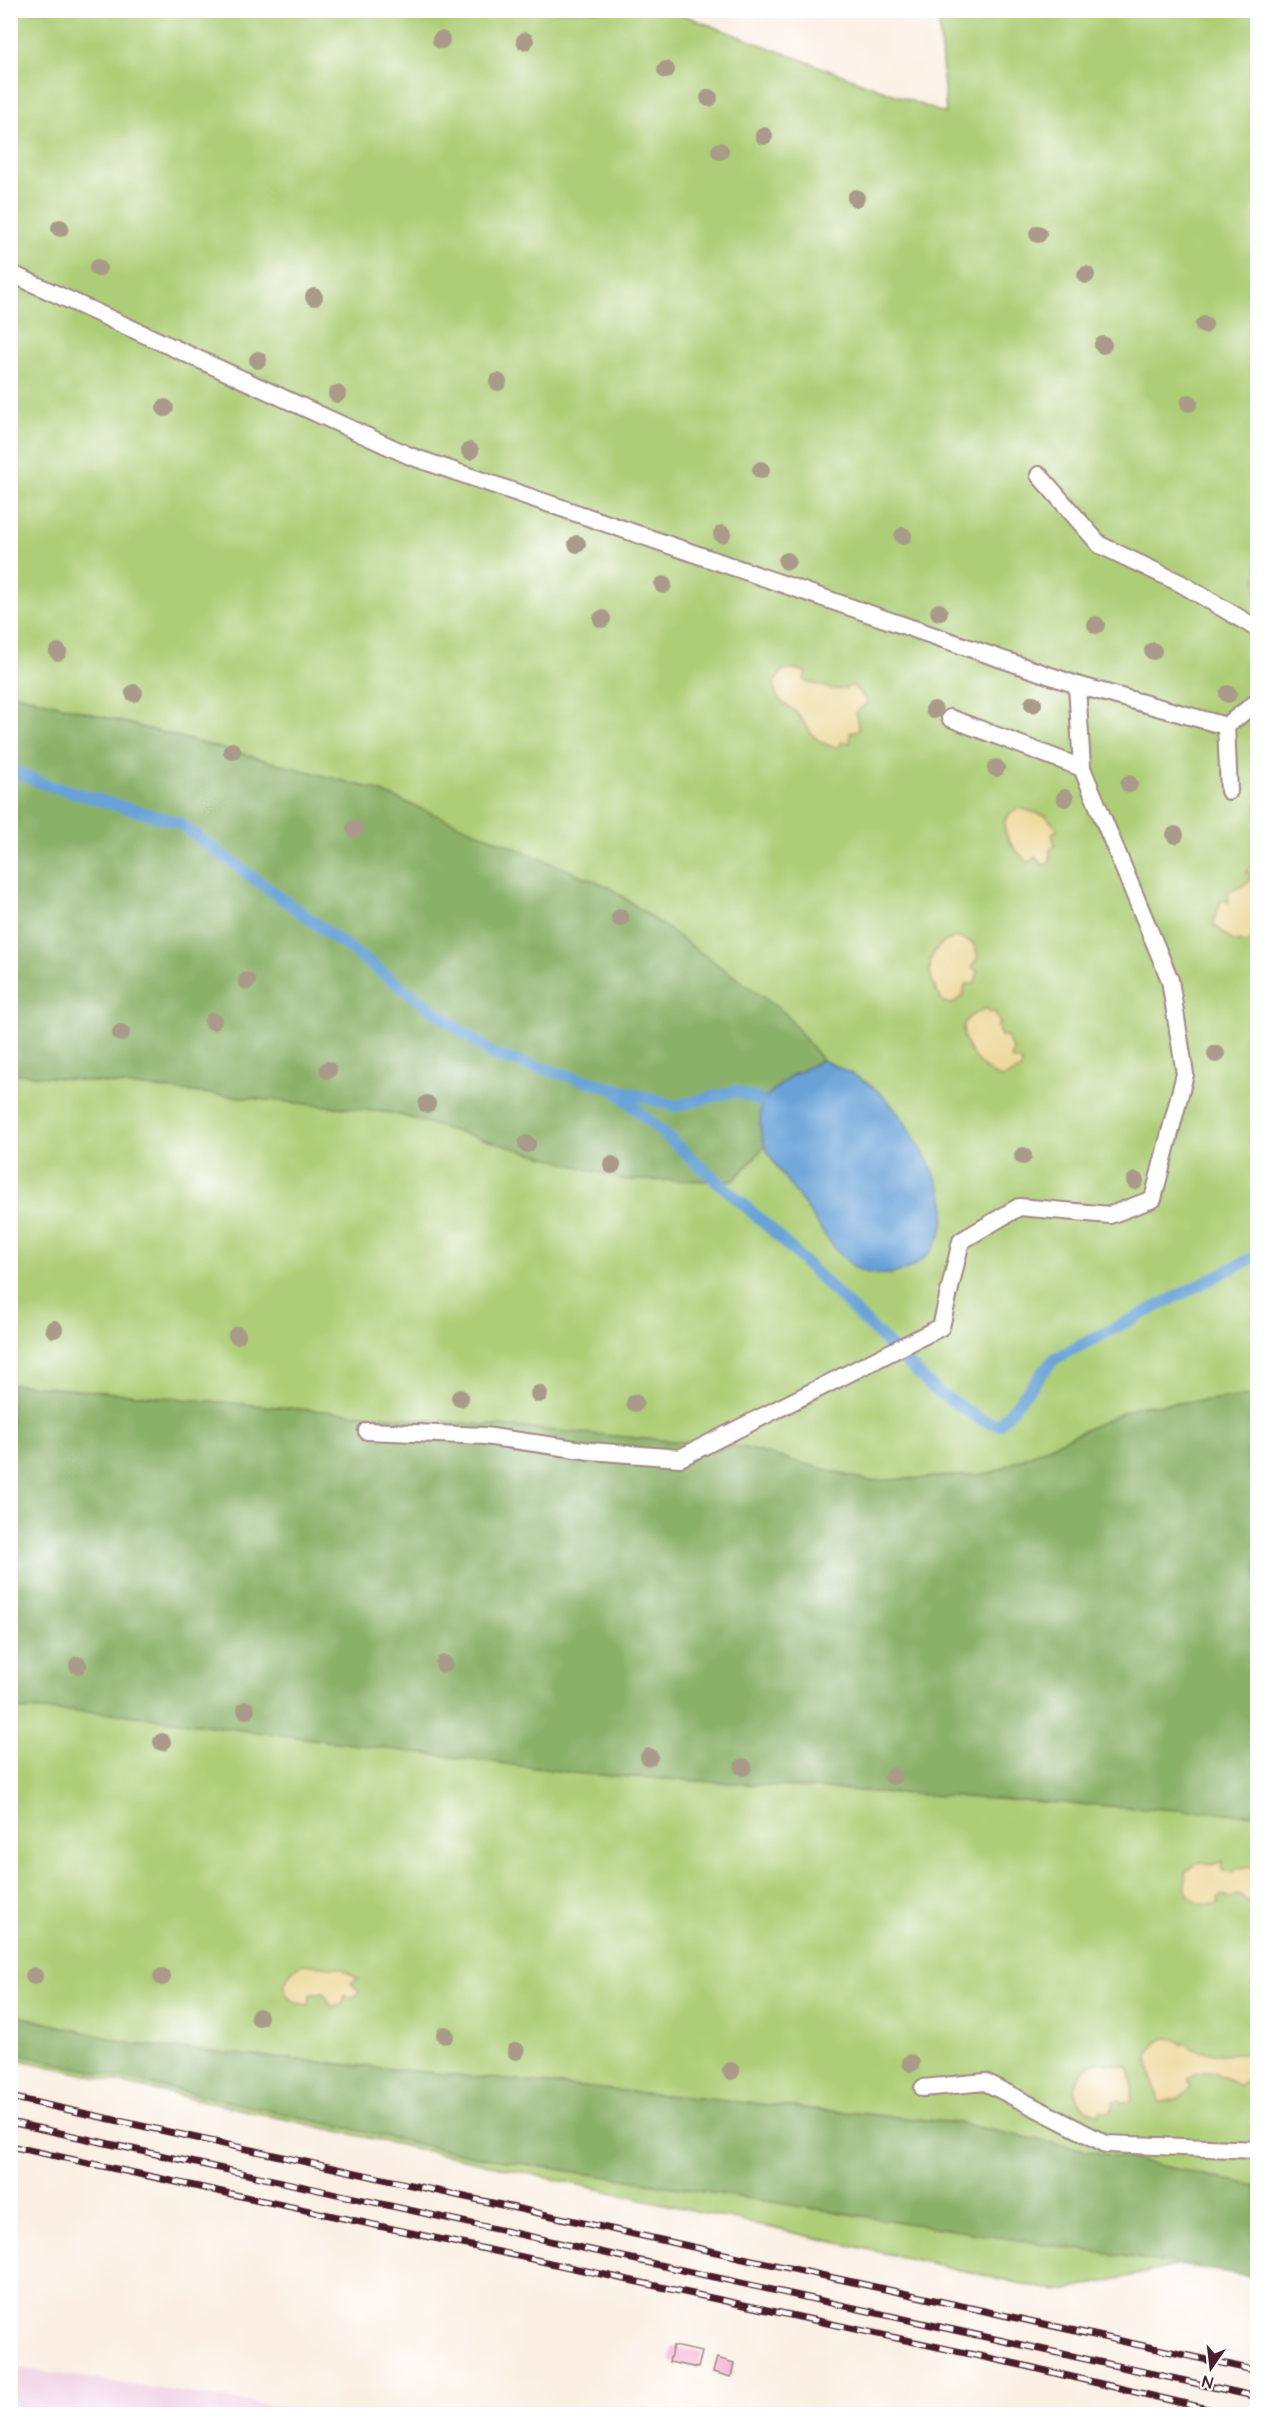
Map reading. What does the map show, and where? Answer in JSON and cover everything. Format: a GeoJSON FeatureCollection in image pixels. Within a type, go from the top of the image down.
{"type":"FeatureCollection","features":[{"type":"Feature","properties":{"kind":"lane"},"geometry":{"type":"LineString","coordinates":[[10,273],[410,456],[1077,685],[1226,726]]}},
{"type":"Feature","properties":{"kind":"lane"},"geometry":{"type":"LineString","coordinates":[[1039,475],[1100,545],[1180,583],[1257,629]]}},
{"type":"Feature","properties":{"kind":"lane"},"geometry":{"type":"LineString","coordinates":[[367,1431],[485,1436],[590,1451],[680,1458],[942,1327],[961,1241],[1018,1207],[1110,1215],[1153,1199],[1185,1074],[1170,980],[1082,768],[1077,685]]}},
{"type":"Feature","properties":{"kind":"lane"},"geometry":{"type":"LineString","coordinates":[[1226,726],[1257,701]]}},
{"type":"Feature","properties":{"kind":"lane"},"geometry":{"type":"LineString","coordinates":[[950,718],[1082,768]]}},
{"type":"Feature","properties":{"kind":"lane"},"geometry":{"type":"LineString","coordinates":[[1226,726],[1229,790]]}},
{"type":"Feature","properties":{"kind":"lane"},"geometry":{"type":"LineString","coordinates":[[923,2088],[985,2082],[1106,2144],[1257,2150]]}},
{"type":"Feature","properties":{"kind":"shaded area"},"geometry":{"type":"Polygon","coordinates":[[[11,2367],[328,2414],[11,2414],[11,2367]]]}},
{"type":"Feature","properties":{"kind":"green space"},"geometry":{"type":"Polygon","coordinates":[[[10,11],[672,11],[946,114],[938,11],[1257,11],[1258,2223],[1184,2264],[1059,2292],[11,2058],[10,11]]]}},
{"type":"Feature","properties":{"kind":"green space"},"geometry":{"type":"Polygon","coordinates":[[[10,692],[374,789],[609,887],[784,1012],[822,1060],[791,1076],[760,1125],[765,1146],[733,1181],[625,1180],[392,1113],[11,1073],[10,692]]]}},
{"type":"Feature","properties":{"kind":"green space"},"geometry":{"type":"Polygon","coordinates":[[[11,1384],[742,1447],[868,1481],[989,1474],[1135,1407],[1257,1395],[1257,1815],[582,1774],[112,1713],[11,1709],[11,1384]]]}},
{"type":"Feature","properties":{"kind":"green space"},"geometry":{"type":"Polygon","coordinates":[[[11,2014],[132,2044],[958,2123],[1257,2186],[1257,2277],[472,2156],[11,2053],[11,2014]]]}},
{"type":"Feature","properties":{"kind":"sand"},"geometry":{"type":"Polygon","coordinates":[[[795,669],[806,672],[804,681],[832,689],[842,689],[852,685],[868,702],[856,713],[859,730],[850,733],[850,743],[842,742],[838,748],[818,740],[795,711],[780,701],[774,683],[782,671],[795,669]]]}},
{"type":"Feature","properties":{"kind":"sand"},"geometry":{"type":"Polygon","coordinates":[[[1019,808],[1046,816],[1058,830],[1052,833],[1055,846],[1050,848],[1050,862],[1043,865],[1035,857],[1029,863],[1010,843],[1004,827],[1010,814],[1019,808]]]}},
{"type":"Feature","properties":{"kind":"sand"},"geometry":{"type":"Polygon","coordinates":[[[1257,859],[1257,936],[1248,943],[1233,941],[1213,924],[1221,900],[1229,902],[1228,893],[1248,883],[1254,873],[1246,873],[1257,859]]]}},
{"type":"Feature","properties":{"kind":"sand"},"geometry":{"type":"Polygon","coordinates":[[[955,937],[973,943],[978,956],[972,968],[978,971],[975,984],[965,984],[963,996],[952,1004],[943,1002],[937,992],[930,974],[930,965],[936,949],[955,937]]]}},
{"type":"Feature","properties":{"kind":"sand"},"geometry":{"type":"Polygon","coordinates":[[[987,1008],[990,1013],[994,1011],[1000,1023],[997,1026],[1001,1036],[1007,1036],[1013,1051],[1011,1059],[1022,1062],[1021,1069],[1004,1078],[989,1072],[981,1065],[969,1050],[963,1033],[968,1019],[987,1008]]]}},
{"type":"Feature","properties":{"kind":"sand"},"geometry":{"type":"Polygon","coordinates":[[[1257,1012],[1257,1043],[1250,1034],[1248,1023],[1250,1015],[1257,1012]]]}},
{"type":"Feature","properties":{"kind":"sand"},"geometry":{"type":"Polygon","coordinates":[[[1223,1861],[1221,1866],[1223,1871],[1233,1873],[1236,1868],[1257,1866],[1257,1905],[1237,1895],[1230,1898],[1224,1895],[1218,1899],[1219,1904],[1210,1905],[1191,1899],[1186,1888],[1186,1871],[1200,1862],[1212,1865],[1223,1861]]]}},
{"type":"Feature","properties":{"kind":"sand"},"geometry":{"type":"Polygon","coordinates":[[[302,1964],[341,1968],[358,1979],[351,1983],[359,1992],[352,1998],[345,1995],[343,2004],[332,2007],[324,1993],[311,1994],[309,2005],[294,2002],[286,1992],[286,1981],[292,1971],[302,1964]]]}},
{"type":"Feature","properties":{"kind":"sand"},"geometry":{"type":"Polygon","coordinates":[[[1165,2038],[1175,2039],[1182,2045],[1184,2042],[1192,2049],[1226,2055],[1246,2054],[1257,2058],[1257,2075],[1251,2083],[1244,2081],[1239,2086],[1220,2075],[1201,2072],[1188,2078],[1191,2087],[1179,2098],[1159,2103],[1149,2058],[1156,2043],[1165,2038]]]}},
{"type":"Feature","properties":{"kind":"sand"},"geometry":{"type":"Polygon","coordinates":[[[1095,2062],[1127,2066],[1131,2078],[1132,2101],[1122,2104],[1119,2100],[1113,2102],[1111,2112],[1100,2111],[1099,2115],[1082,2105],[1075,2091],[1076,2083],[1086,2068],[1095,2062]]]}},
{"type":"Feature","properties":{"kind":"water"},"geometry":{"type":"Polygon","coordinates":[[[822,1060],[865,1082],[888,1101],[915,1138],[939,1186],[944,1200],[943,1227],[929,1253],[906,1270],[892,1274],[877,1274],[862,1271],[846,1260],[823,1233],[778,1170],[763,1141],[760,1118],[761,1101],[791,1076],[822,1060]]]}},
{"type":"Feature","properties":{"kind":"building"},"geometry":{"type":"Polygon","coordinates":[[[673,2346],[702,2352],[698,2368],[669,2362],[673,2346]]]}},
{"type":"Feature","properties":{"kind":"building"},"geometry":{"type":"Polygon","coordinates":[[[717,2358],[734,2363],[731,2377],[713,2372],[717,2358]]]}},
{"type":"Feature","properties":{"kind":"waterway"},"geometry":{"type":"LineString","coordinates":[[10,769],[44,784],[179,823],[494,1055],[676,1106],[735,1091],[761,1101]]}},
{"type":"Feature","properties":{"kind":"waterway"},"geometry":{"type":"LineString","coordinates":[[616,1091],[772,1230],[935,1390],[981,1420],[999,1425],[1054,1359],[1258,1255]]}},
{"type":"Feature","properties":{"kind":"railway"},"geometry":{"type":"LineString","coordinates":[[10,2097],[1258,2371]]}},
{"type":"Feature","properties":{"kind":"railway"},"geometry":{"type":"LineString","coordinates":[[10,2122],[1258,2397]]}},
{"type":"Feature","properties":{"kind":"railway"},"geometry":{"type":"LineString","coordinates":[[10,2146],[1021,2365],[1229,2414]]}}]}
